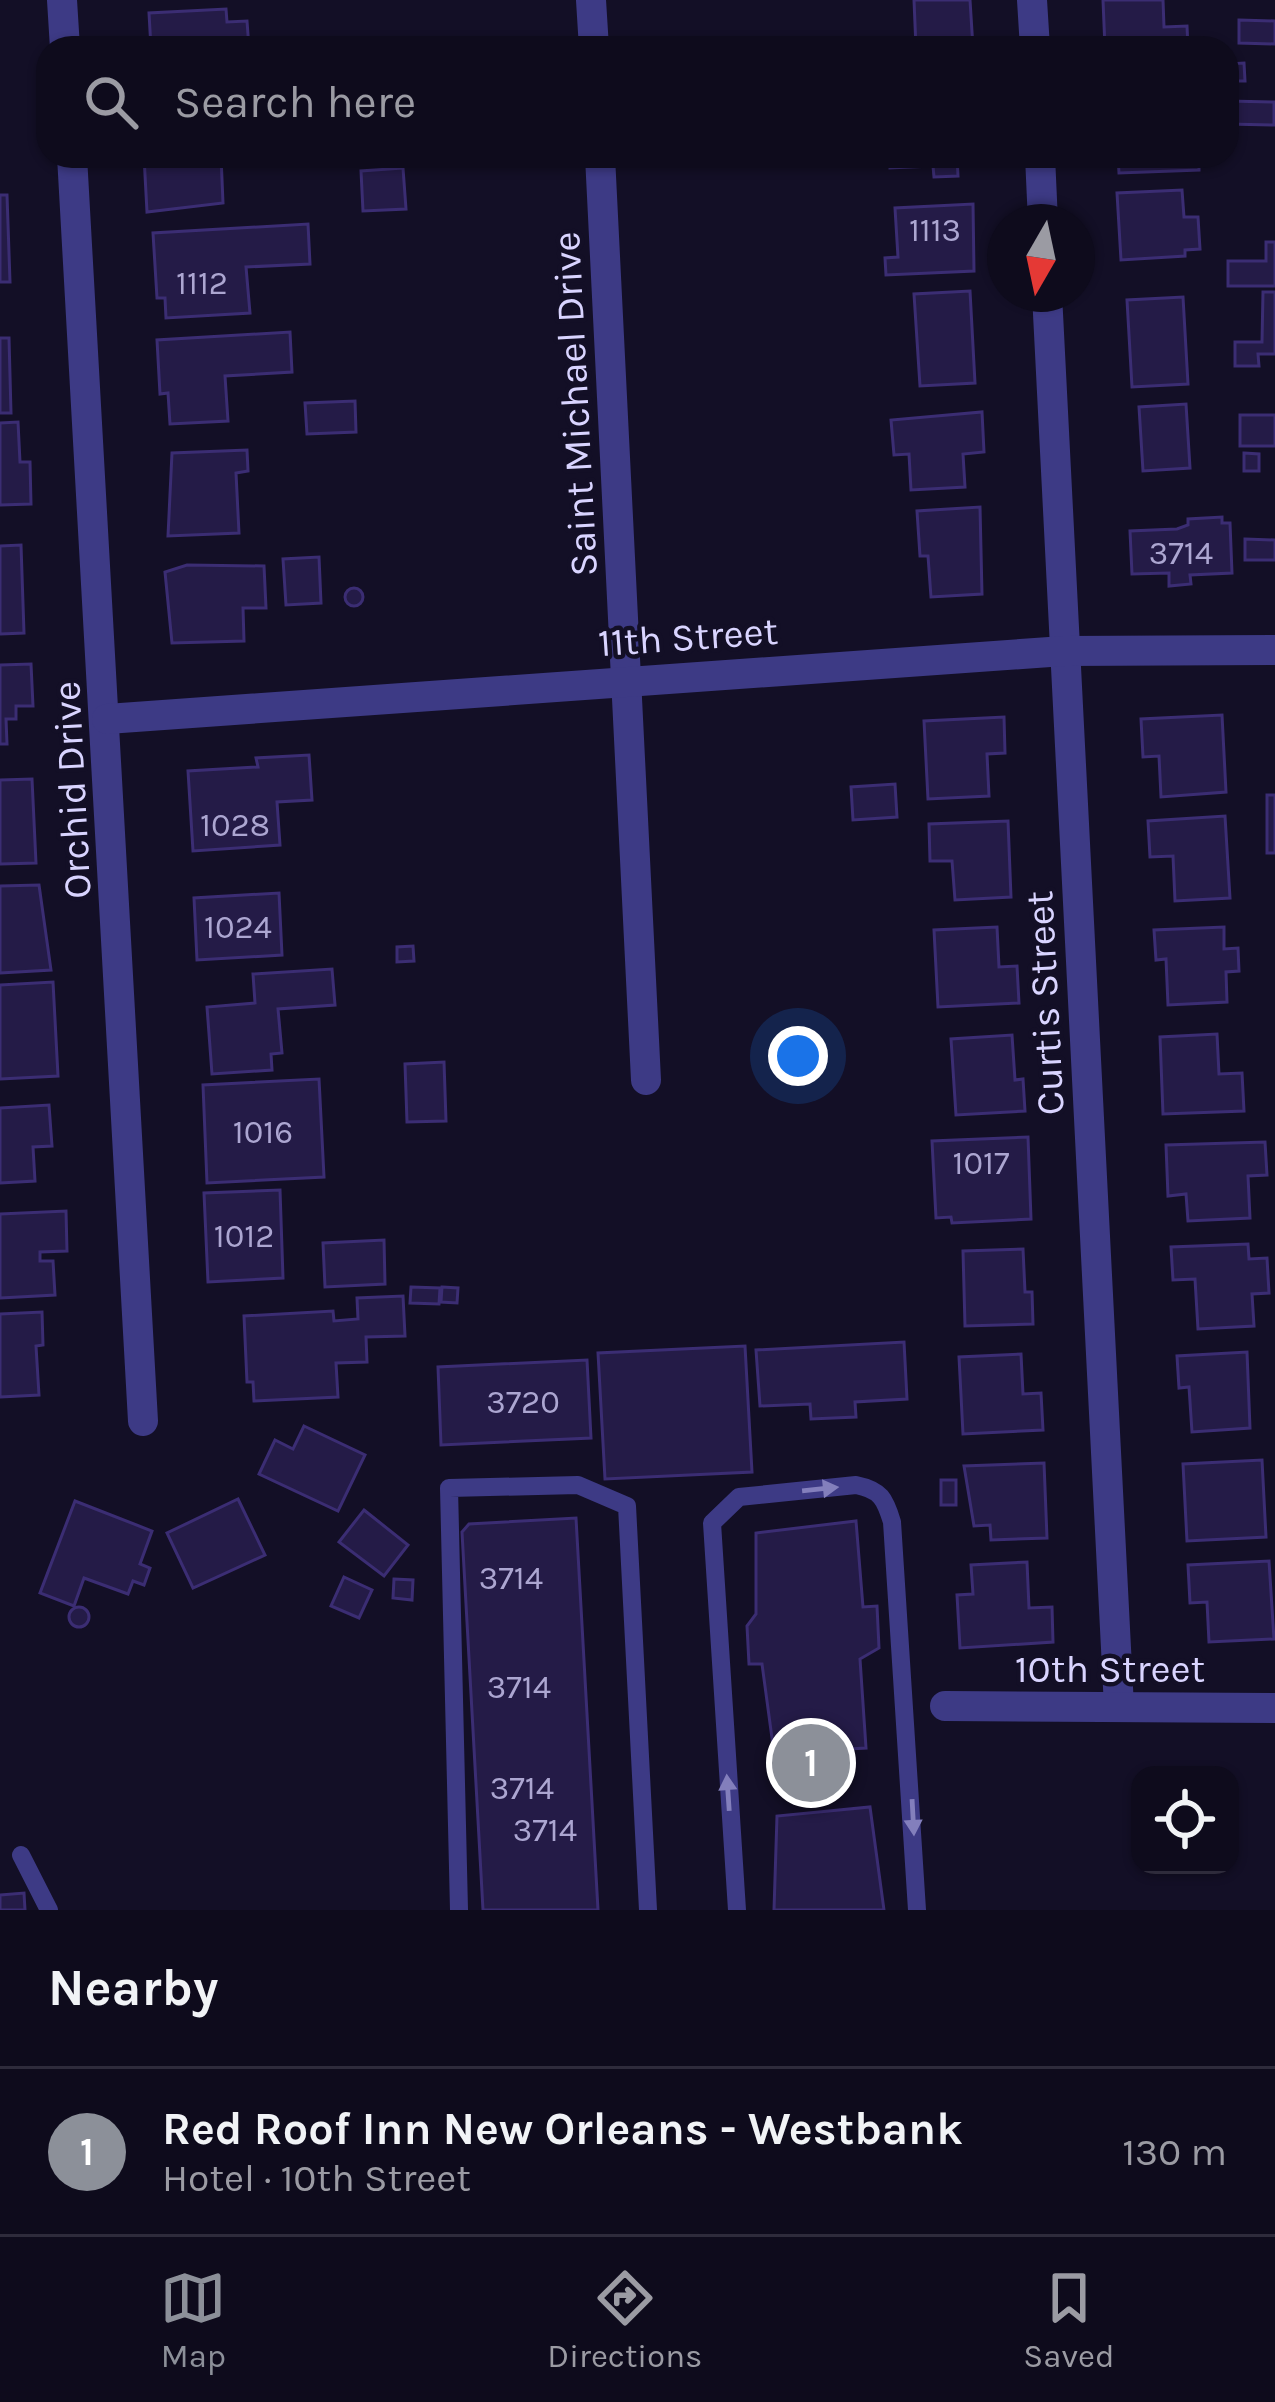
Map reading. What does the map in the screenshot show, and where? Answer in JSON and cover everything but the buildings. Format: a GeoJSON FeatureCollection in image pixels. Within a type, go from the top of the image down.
{"type":"FeatureCollection","features":[{"type":"Feature","properties":{"kind":"street"},"geometry":{"type":"LineString","coordinates":[[62,0],[64,36]]}},
{"type":"Feature","properties":{"kind":"street"},"geometry":{"type":"LineString","coordinates":[[591,0],[593,36]]}},
{"type":"Feature","properties":{"kind":"street"},"geometry":{"type":"LineString","coordinates":[[1032,0],[1034,36]]}},
{"type":"Feature","properties":{"kind":"street","name":"Orchid Drive"},"geometry":{"type":"LineString","coordinates":[[73,168],[107,719],[142,1421]]}},
{"type":"Feature","properties":{"kind":"street","name":"Saint Michael Drive"},"geometry":{"type":"LineString","coordinates":[[601,168],[646,1080]]}},
{"type":"Feature","properties":{"kind":"street"},"geometry":{"type":"LineString","coordinates":[[1041,168],[1042,204]]}},
{"type":"Feature","properties":{"kind":"street","name":"Curtis Street"},"geometry":{"type":"LineString","coordinates":[[1048,312],[1119,1708]]}},
{"type":"Feature","properties":{"kind":"street","name":"11th Street"},"geometry":{"type":"LineString","coordinates":[[107,719],[1064,651],[1275,650]]}},
{"type":"Feature","properties":{"kind":"street","name":"10th Street"},"geometry":{"type":"LineString","coordinates":[[945,1706],[1275,1708]]}},
{"type":"Feature","properties":{"kind":"lane"},"geometry":{"type":"LineString","coordinates":[[459,1910],[449,1488],[578,1485],[627,1506],[648,1910]]}},
{"type":"Feature","properties":{"kind":"lane"},"geometry":{"type":"LineString","coordinates":[[736,1910],[712,1523],[740,1497],[856,1485],[875,1489],[885,1500],[892,1522],[917,1910]]}},
{"type":"Feature","properties":{"kind":"lane"},"geometry":{"type":"LineString","coordinates":[[21,1855],[49,1910]]}},
{"type":"Feature","properties":{"kind":"place","name":"Red Roof Inn New Orleans - Westbank"},"geometry":{"type":"Point","coordinates":[811,1763]}}]}
